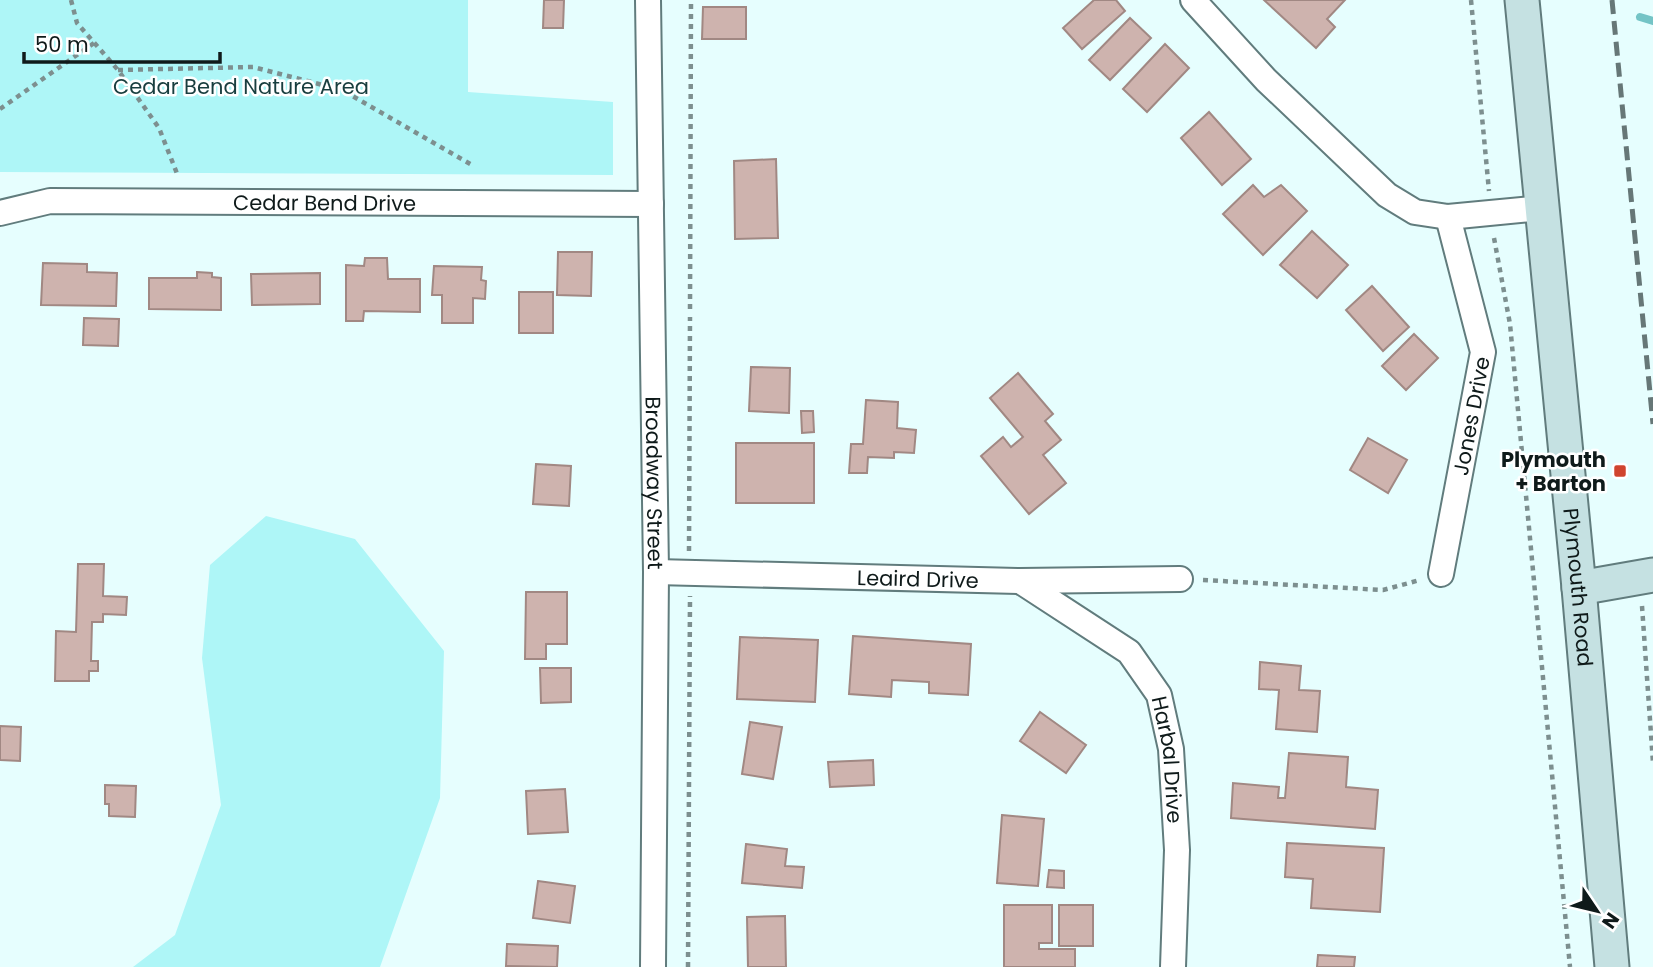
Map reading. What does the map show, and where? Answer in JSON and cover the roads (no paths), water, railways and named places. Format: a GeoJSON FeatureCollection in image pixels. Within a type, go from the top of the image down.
{"type":"FeatureCollection","features":[{"type":"Feature","properties":{"kind":"main road","name":"Plymouth Road"},"geometry":{"type":"LineString","coordinates":[[1522,0],[1579,588],[1612,967]]}},
{"type":"Feature","properties":{"kind":"main road"},"geometry":{"type":"LineString","coordinates":[[1579,588],[1653,575]]}},
{"type":"Feature","properties":{"kind":"street","name":"Broadway Street"},"geometry":{"type":"LineString","coordinates":[[648,0],[656,572],[653,967]]}},
{"type":"Feature","properties":{"kind":"street"},"geometry":{"type":"LineString","coordinates":[[1194,0],[1266,80],[1387,195],[1415,212],[1448,217],[1541,208]]}},
{"type":"Feature","properties":{"kind":"street","name":"Cedar Bend Drive"},"geometry":{"type":"LineString","coordinates":[[0,213],[50,201],[651,204]]}},
{"type":"Feature","properties":{"kind":"street","name":"Jones Drive"},"geometry":{"type":"LineString","coordinates":[[1441,575],[1483,352],[1448,217]]}},
{"type":"Feature","properties":{"kind":"street","name":"Leaird Drive"},"geometry":{"type":"LineString","coordinates":[[656,572],[1020,581],[1180,579]]}},
{"type":"Feature","properties":{"kind":"street","name":"Harbal Drive"},"geometry":{"type":"LineString","coordinates":[[1020,581],[1129,652],[1159,695],[1171,749],[1177,849],[1173,967]]}},
{"type":"Feature","properties":{"kind":"waterway"},"geometry":{"type":"LineString","coordinates":[[1640,17],[1653,21]]}},
{"type":"Feature","properties":{"kind":"railway"},"geometry":{"type":"LineString","coordinates":[[1612,0],[1653,424]]}},
{"type":"Feature","properties":{"kind":"place","name":"Plymouth + Barton"},"geometry":{"type":"Point","coordinates":[1620,471]}},
{"type":"Feature","properties":{"kind":"park label","name":"Cedar Bend Nature Area"},"geometry":{"type":"Point","coordinates":[241,86]}}]}
